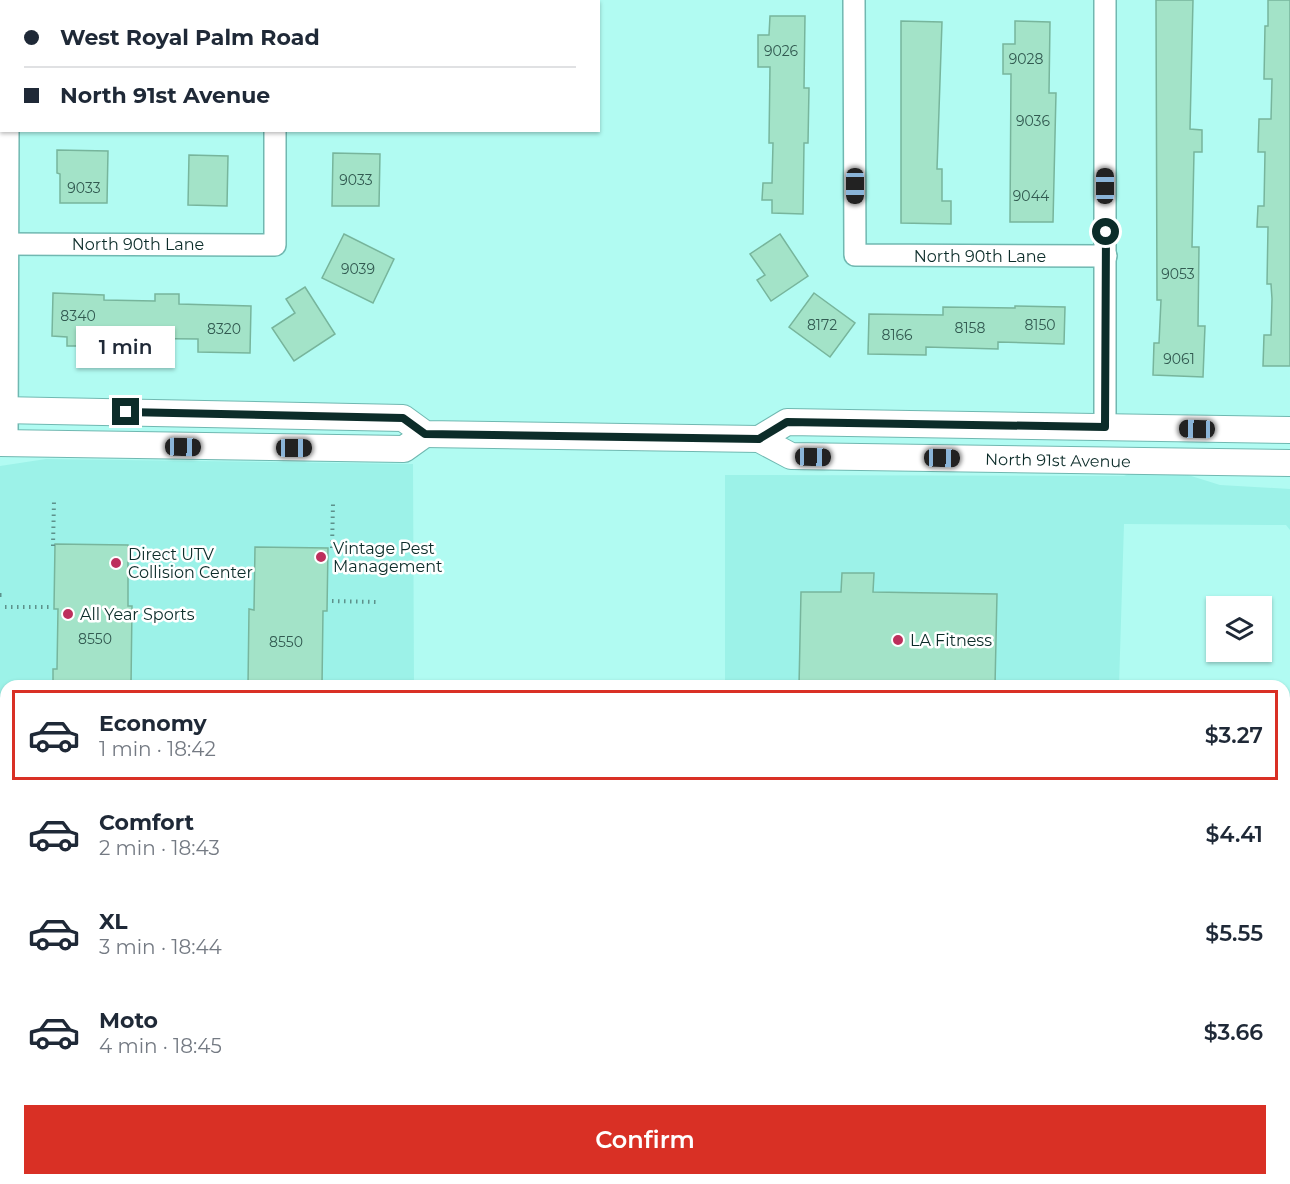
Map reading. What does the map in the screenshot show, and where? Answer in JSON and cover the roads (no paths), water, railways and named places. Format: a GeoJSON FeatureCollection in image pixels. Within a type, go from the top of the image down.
{"type":"FeatureCollection","features":[{"type":"Feature","properties":{"kind":"main road"},"geometry":{"type":"LineString","coordinates":[[3,443],[404,449],[425,434],[403,418],[4,410]]}},
{"type":"Feature","properties":{"kind":"main road","name":"North 91st Avenue"},"geometry":{"type":"LineString","coordinates":[[759,439],[787,422],[1290,430]]}},
{"type":"Feature","properties":{"kind":"main road"},"geometry":{"type":"LineString","coordinates":[[942,458],[995,444],[1077,443],[1105,427]]}},
{"type":"Feature","properties":{"kind":"main road","name":"North 91st Avenue"},"geometry":{"type":"LineString","coordinates":[[425,434],[759,439],[791,456],[1290,463]]}},
{"type":"Feature","properties":{"kind":"street","name":"North 90th Lane"},"geometry":{"type":"LineString","coordinates":[[854,0],[855,255],[1106,256]]}},
{"type":"Feature","properties":{"kind":"street"},"geometry":{"type":"LineString","coordinates":[[1105,0],[1105,427]]}},
{"type":"Feature","properties":{"kind":"street"},"geometry":{"type":"LineString","coordinates":[[3,443],[4,244],[8,132]]}},
{"type":"Feature","properties":{"kind":"street","name":"North 90th Lane"},"geometry":{"type":"LineString","coordinates":[[4,244],[275,245],[275,132]]}},
{"type":"Feature","properties":{"kind":"place","name":"Vintage Pest Management"},"geometry":{"type":"Point","coordinates":[321,557]}},
{"type":"Feature","properties":{"kind":"place","name":"Direct UTV Collision Center"},"geometry":{"type":"Point","coordinates":[116,563]}},
{"type":"Feature","properties":{"kind":"place","name":"All Year Sports"},"geometry":{"type":"Point","coordinates":[68,614]}},
{"type":"Feature","properties":{"kind":"place","name":"LA Fitness"},"geometry":{"type":"Point","coordinates":[898,640]}}]}
